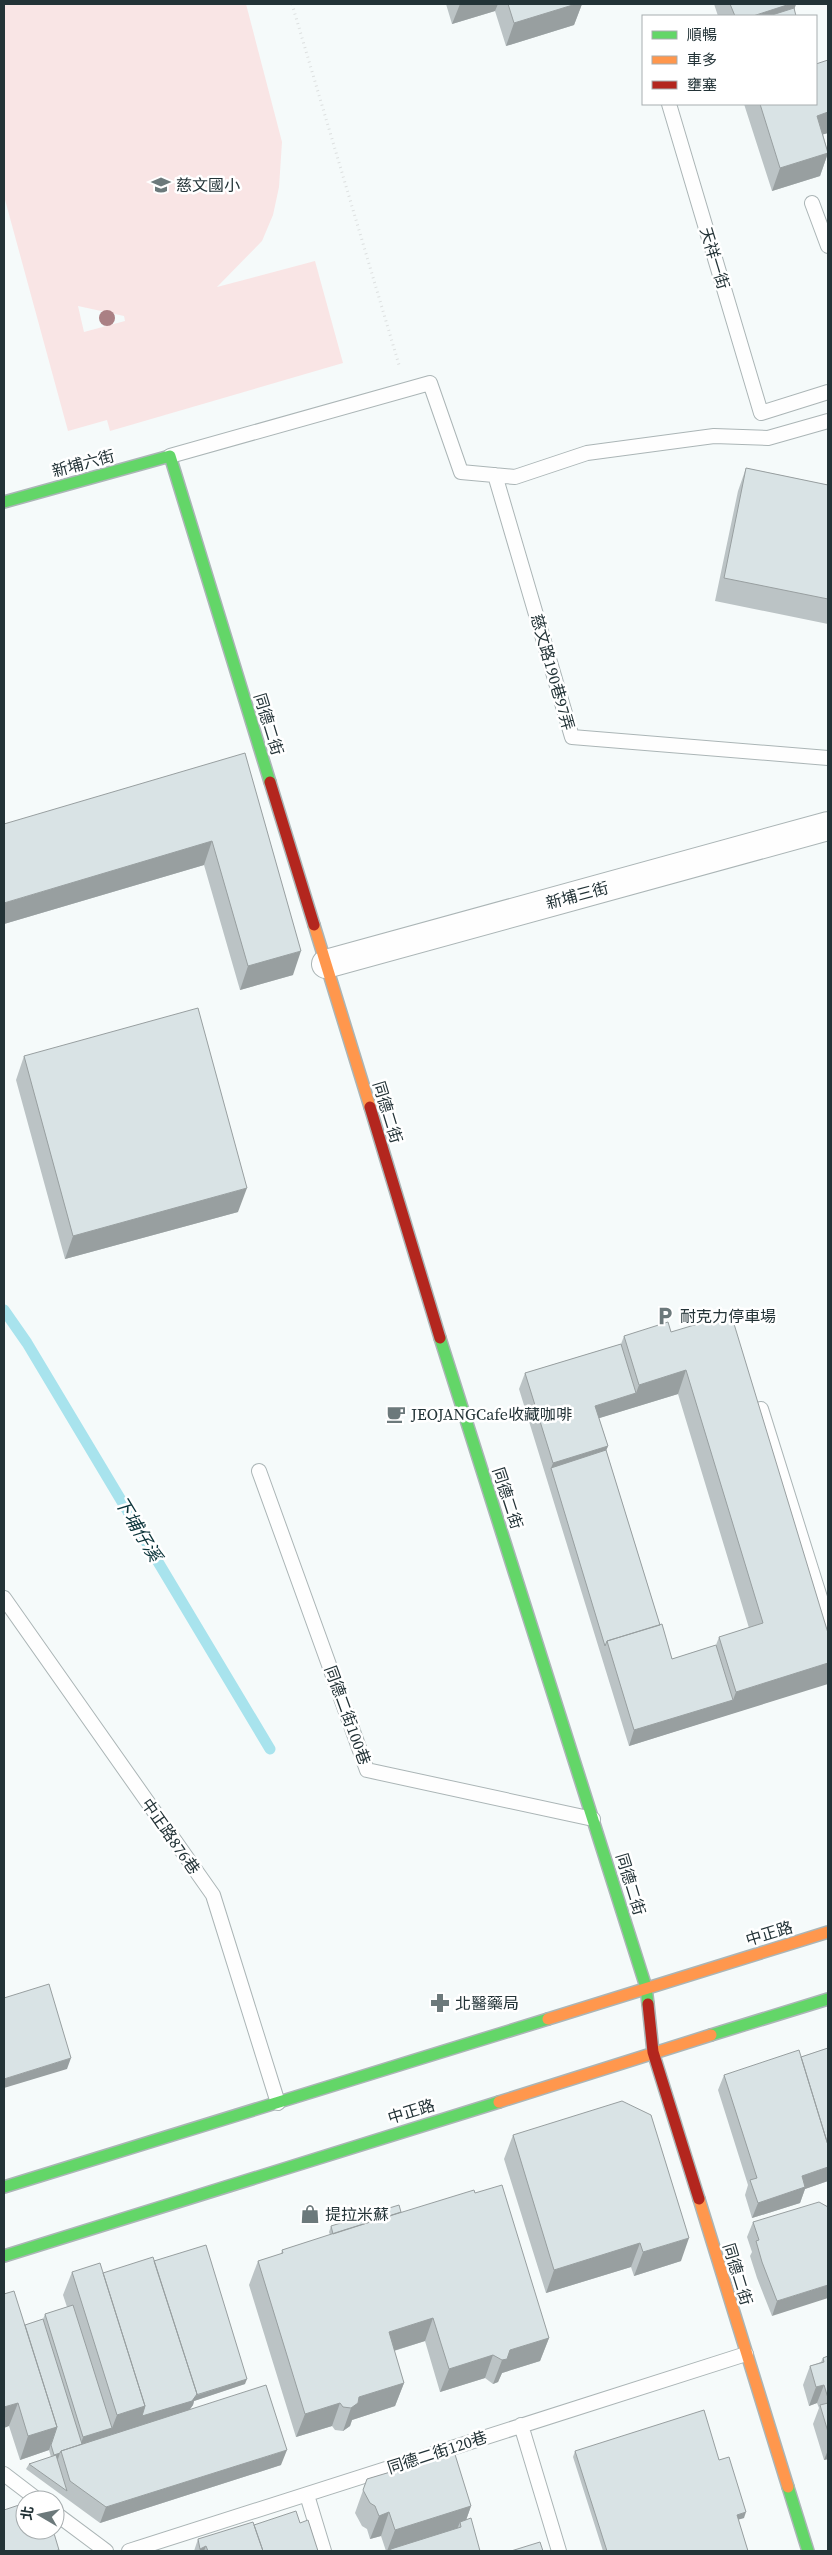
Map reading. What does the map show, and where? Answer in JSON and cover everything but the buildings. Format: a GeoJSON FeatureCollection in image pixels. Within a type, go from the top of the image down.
{"type":"FeatureCollection","features":[{"type":"Feature","properties":{"kind":"street","name":"新埔六街"},"geometry":{"type":"LineString","coordinates":[[4,502],[170,456]]}},
{"type":"Feature","properties":{"kind":"street","name":"同德二街"},"geometry":{"type":"LineString","coordinates":[[170,456],[445,1354],[646,1987],[653,2052],[808,2551]]}},
{"type":"Feature","properties":{"kind":"street","name":"新埔三街"},"geometry":{"type":"LineString","coordinates":[[326,964],[828,826]]}},
{"type":"Feature","properties":{"kind":"street","name":"中正路"},"geometry":{"type":"LineString","coordinates":[[4,2187],[828,1932]]}},
{"type":"Feature","properties":{"kind":"street","name":"中正路"},"geometry":{"type":"LineString","coordinates":[[4,2256],[653,2052],[828,1999]]}},
{"type":"Feature","properties":{"kind":"lane","name":"天祥一街"},"geometry":{"type":"LineString","coordinates":[[669,105],[761,413],[828,392]]}},
{"type":"Feature","properties":{"kind":"lane"},"geometry":{"type":"LineString","coordinates":[[812,204],[828,246]]}},
{"type":"Feature","properties":{"kind":"lane"},"geometry":{"type":"LineString","coordinates":[[170,456],[430,383],[461,472],[515,477],[587,453],[714,436],[768,438],[828,421]]}},
{"type":"Feature","properties":{"kind":"lane","name":"慈文路190巷97弄"},"geometry":{"type":"LineString","coordinates":[[495,475],[572,737],[828,758]]}},
{"type":"Feature","properties":{"kind":"lane"},"geometry":{"type":"LineString","coordinates":[[761,1408],[828,1623]]}},
{"type":"Feature","properties":{"kind":"lane","name":"同德二街100巷"},"geometry":{"type":"LineString","coordinates":[[259,1471],[367,1770],[593,1818]]}},
{"type":"Feature","properties":{"kind":"lane","name":"中正路876巷"},"geometry":{"type":"LineString","coordinates":[[4,1598],[213,1895],[278,2103]]}},
{"type":"Feature","properties":{"kind":"lane","name":"同德二街120巷"},"geometry":{"type":"LineString","coordinates":[[129,2551],[746,2354]]}},
{"type":"Feature","properties":{"kind":"lane"},"geometry":{"type":"LineString","coordinates":[[521,2425],[559,2551]]}},
{"type":"Feature","properties":{"kind":"lane"},"geometry":{"type":"LineString","coordinates":[[4,2474],[25,2490]]}},
{"type":"Feature","properties":{"kind":"lane"},"geometry":{"type":"LineString","coordinates":[[307,2495],[324,2551]]}},
{"type":"Feature","properties":{"kind":"lane"},"geometry":{"type":"LineString","coordinates":[[65,2520],[106,2551]]}},
{"type":"Feature","properties":{"kind":"path"},"geometry":{"type":"LineString","coordinates":[[292,4],[401,372]]}},
{"type":"Feature","properties":{"kind":"shaded area","name":"慈文國小"},"geometry":{"type":"Polygon","coordinates":[[[4,4],[246,4],[282,142],[279,187],[273,215],[262,241],[217,287],[315,261],[343,363],[110,431],[107,420],[68,431],[4,196],[4,4]],[[78,306],[84,332],[125,321],[124,316],[78,306]]]}},
{"type":"Feature","properties":{"kind":"waterway","name":"下埔仔溪"},"geometry":{"type":"LineString","coordinates":[[4,1310],[27,1343],[270,1749]]}},
{"type":"Feature","properties":{"kind":"traffic: fast"},"geometry":{"type":"LineString","coordinates":[[4,502],[170,456],[270,782]]}},
{"type":"Feature","properties":{"kind":"traffic: fast"},"geometry":{"type":"LineString","coordinates":[[440,1338],[646,1987],[648,2004]]}},
{"type":"Feature","properties":{"kind":"traffic: fast"},"geometry":{"type":"LineString","coordinates":[[711,2035],[828,1999]]}},
{"type":"Feature","properties":{"kind":"traffic: fast"},"geometry":{"type":"LineString","coordinates":[[4,2187],[548,2019]]}},
{"type":"Feature","properties":{"kind":"traffic: fast"},"geometry":{"type":"LineString","coordinates":[[4,2256],[499,2102]]}},
{"type":"Feature","properties":{"kind":"traffic: fast"},"geometry":{"type":"LineString","coordinates":[[788,2487],[808,2551]]}},
{"type":"Feature","properties":{"kind":"traffic: slow"},"geometry":{"type":"LineString","coordinates":[[314,925],[370,1107]]}},
{"type":"Feature","properties":{"kind":"traffic: slow"},"geometry":{"type":"LineString","coordinates":[[548,2019],[828,1932]]}},
{"type":"Feature","properties":{"kind":"traffic: slow"},"geometry":{"type":"LineString","coordinates":[[499,2102],[711,2035]]}},
{"type":"Feature","properties":{"kind":"traffic: slow"},"geometry":{"type":"LineString","coordinates":[[699,2199],[788,2487]]}},
{"type":"Feature","properties":{"kind":"traffic: jam"},"geometry":{"type":"LineString","coordinates":[[270,782],[314,925]]}},
{"type":"Feature","properties":{"kind":"traffic: jam"},"geometry":{"type":"LineString","coordinates":[[370,1107],[440,1338]]}},
{"type":"Feature","properties":{"kind":"traffic: jam"},"geometry":{"type":"LineString","coordinates":[[648,2004],[653,2052],[699,2199]]}},
{"type":"Feature","properties":{"kind":"place","name":"慈文國小"},"geometry":{"type":"Point","coordinates":[161,185]}},
{"type":"Feature","properties":{"kind":"place","name":"耐克力停車場"},"geometry":{"type":"Point","coordinates":[665,1316]}},
{"type":"Feature","properties":{"kind":"place","name":"JEOJANGCafe收藏咖啡"},"geometry":{"type":"Point","coordinates":[396,1414]}},
{"type":"Feature","properties":{"kind":"place","name":"北醫藥局"},"geometry":{"type":"Point","coordinates":[440,2003]}},
{"type":"Feature","properties":{"kind":"place","name":"提拉米蘇"},"geometry":{"type":"Point","coordinates":[310,2214]}}]}
